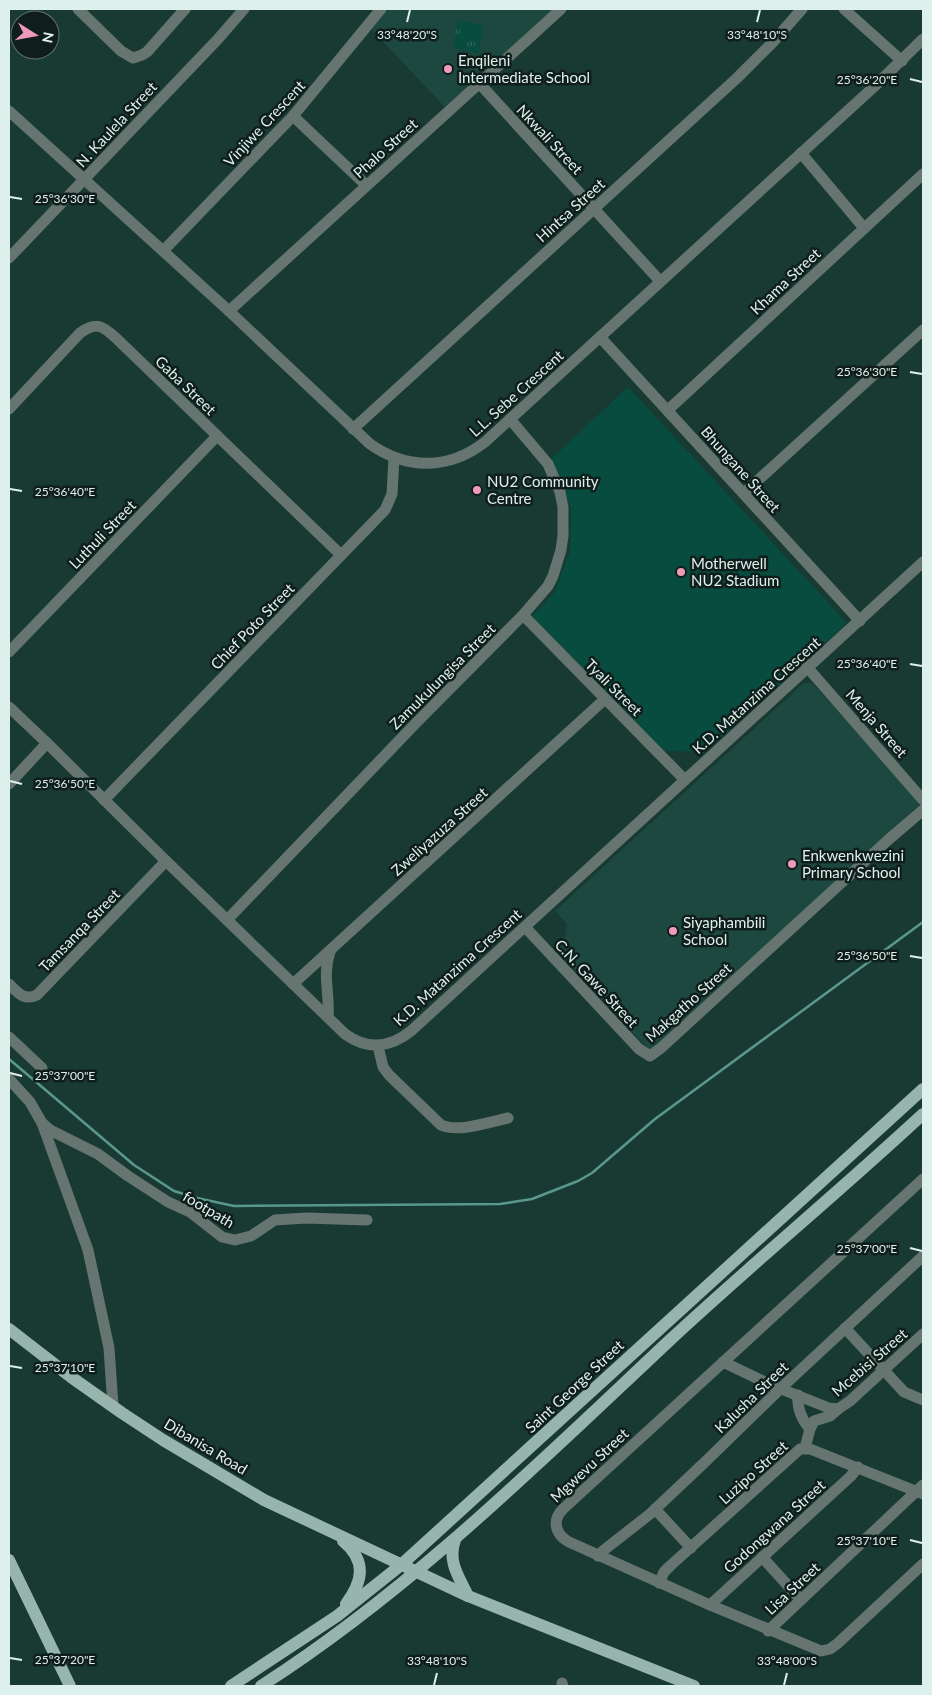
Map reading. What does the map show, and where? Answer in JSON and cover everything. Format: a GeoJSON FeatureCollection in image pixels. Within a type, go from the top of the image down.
{"type":"FeatureCollection","features":[{"type":"Feature","properties":{"kind":"main road","name":"Saint George Street"},"geometry":{"type":"LineString","coordinates":[[231,1686],[337,1616],[401,1565],[923,1089]]}},
{"type":"Feature","properties":{"kind":"main road"},"geometry":{"type":"LineString","coordinates":[[261,1686],[361,1616],[455,1540],[671,1339],[923,1114]]}},
{"type":"Feature","properties":{"kind":"main road","name":"Dibanisa Road"},"geometry":{"type":"LineString","coordinates":[[9,1329],[71,1377],[163,1440],[264,1500],[468,1596],[694,1686]]}},
{"type":"Feature","properties":{"kind":"main road"},"geometry":{"type":"LineString","coordinates":[[332,1532],[351,1548],[359,1562],[360,1574],[354,1593],[337,1616]]}},
{"type":"Feature","properties":{"kind":"main road"},"geometry":{"type":"LineString","coordinates":[[455,1540],[452,1552],[453,1563],[468,1596]]}},
{"type":"Feature","properties":{"kind":"main road"},"geometry":{"type":"LineString","coordinates":[[9,1560],[70,1686]]}},
{"type":"Feature","properties":{"kind":"street"},"geometry":{"type":"LineString","coordinates":[[78,9],[121,51],[133,58],[142,56],[147,52],[185,9]]}},
{"type":"Feature","properties":{"kind":"street","name":"N. Kaulela Street"},"geometry":{"type":"LineString","coordinates":[[9,258],[244,9]]}},
{"type":"Feature","properties":{"kind":"street","name":"Vinjiwe Crescent"},"geometry":{"type":"LineString","coordinates":[[163,251],[293,116],[381,9]]}},
{"type":"Feature","properties":{"kind":"street","name":"Phalo Street"},"geometry":{"type":"LineString","coordinates":[[229,311],[561,9]]}},
{"type":"Feature","properties":{"kind":"street","name":"Hintsa Street"},"geometry":{"type":"LineString","coordinates":[[353,429],[763,53],[802,9]]}},
{"type":"Feature","properties":{"kind":"street"},"geometry":{"type":"LineString","coordinates":[[844,9],[902,61]]}},
{"type":"Feature","properties":{"kind":"street","name":"L.L. Sebe Crescent"},"geometry":{"type":"LineString","coordinates":[[9,111],[229,311],[370,444],[394,458],[404,461],[423,463],[444,462],[458,458],[476,448],[510,419],[902,61],[923,39]]}},
{"type":"Feature","properties":{"kind":"street","name":"Nkwali Street"},"geometry":{"type":"LineString","coordinates":[[479,83],[660,281]]}},
{"type":"Feature","properties":{"kind":"street"},"geometry":{"type":"LineString","coordinates":[[293,116],[366,185]]}},
{"type":"Feature","properties":{"kind":"street"},"geometry":{"type":"LineString","coordinates":[[800,153],[864,228]]}},
{"type":"Feature","properties":{"kind":"street","name":"Khama Street"},"geometry":{"type":"LineString","coordinates":[[668,410],[923,174]]}},
{"type":"Feature","properties":{"kind":"street","name":"Gaba Street"},"geometry":{"type":"LineString","coordinates":[[9,409],[80,333],[90,327],[100,326],[109,332],[341,555]]}},
{"type":"Feature","properties":{"kind":"street"},"geometry":{"type":"LineString","coordinates":[[744,493],[923,330]]}},
{"type":"Feature","properties":{"kind":"street","name":"Bhungane Street"},"geometry":{"type":"LineString","coordinates":[[600,338],[860,621]]}},
{"type":"Feature","properties":{"kind":"street","name":"Zamukulungisa Street"},"geometry":{"type":"LineString","coordinates":[[227,920],[414,724],[523,615],[541,595],[553,576],[562,543],[563,507],[560,492],[548,464],[510,419]]}},
{"type":"Feature","properties":{"kind":"street","name":"Luthuli Street"},"geometry":{"type":"LineString","coordinates":[[9,652],[217,436]]}},
{"type":"Feature","properties":{"kind":"street","name":"Chief Poto Street"},"geometry":{"type":"LineString","coordinates":[[104,800],[380,515],[389,503],[392,494],[394,458]]}},
{"type":"Feature","properties":{"kind":"street","name":"K.D. Matanzima Crescent"},"geometry":{"type":"LineString","coordinates":[[378,1046],[391,1043],[407,1034],[923,562]]}},
{"type":"Feature","properties":{"kind":"street","name":"Tyali Street"},"geometry":{"type":"LineString","coordinates":[[523,615],[685,780]]}},
{"type":"Feature","properties":{"kind":"street","name":"Menja Street"},"geometry":{"type":"LineString","coordinates":[[807,667],[923,800]]}},
{"type":"Feature","properties":{"kind":"street","name":"Zweliyazuza Street"},"geometry":{"type":"LineString","coordinates":[[293,984],[605,699]]}},
{"type":"Feature","properties":{"kind":"street"},"geometry":{"type":"LineString","coordinates":[[9,708],[328,1017],[353,1039],[365,1044],[378,1046],[383,1067],[389,1075],[441,1125],[470,1127],[508,1118]]}},
{"type":"Feature","properties":{"kind":"street"},"geometry":{"type":"LineString","coordinates":[[9,784],[47,743]]}},
{"type":"Feature","properties":{"kind":"street","name":"Makgatho Street"},"geometry":{"type":"LineString","coordinates":[[650,1056],[662,1048],[923,810]]}},
{"type":"Feature","properties":{"kind":"street","name":"Tamsanqa Street"},"geometry":{"type":"LineString","coordinates":[[9,984],[21,996],[37,995],[166,861]]}},
{"type":"Feature","properties":{"kind":"street","name":"C.N. Gawe Street"},"geometry":{"type":"LineString","coordinates":[[525,927],[639,1049],[650,1056]]}},
{"type":"Feature","properties":{"kind":"street"},"geometry":{"type":"LineString","coordinates":[[328,1017],[329,1008],[325,970],[330,950]]}},
{"type":"Feature","properties":{"kind":"street"},"geometry":{"type":"LineString","coordinates":[[9,1037],[42,1068]]}},
{"type":"Feature","properties":{"kind":"street"},"geometry":{"type":"LineString","coordinates":[[9,1079],[30,1102],[42,1123],[85,1240],[92,1264],[109,1348],[113,1406]]}},
{"type":"Feature","properties":{"kind":"street","name":"footpath"},"geometry":{"type":"LineString","coordinates":[[42,1123],[50,1130],[98,1154],[168,1202],[190,1212],[222,1237],[234,1240],[252,1236],[275,1220],[367,1220]]}},
{"type":"Feature","properties":{"kind":"street","name":"Mgwevu Street"},"geometry":{"type":"LineString","coordinates":[[923,1179],[559,1513],[556,1525],[559,1535],[598,1556],[821,1651],[830,1649],[923,1564]]}},
{"type":"Feature","properties":{"kind":"street","name":"Kalusha Street"},"geometry":{"type":"LineString","coordinates":[[598,1556],[655,1508],[705,1462],[780,1388],[923,1256]]}},
{"type":"Feature","properties":{"kind":"street"},"geometry":{"type":"LineString","coordinates":[[845,1328],[904,1392],[923,1400]]}},
{"type":"Feature","properties":{"kind":"street","name":"Mcebisi Street"},"geometry":{"type":"LineString","coordinates":[[723,1362],[780,1388],[829,1408],[838,1409],[842,1408],[923,1334]]}},
{"type":"Feature","properties":{"kind":"street"},"geometry":{"type":"LineString","coordinates":[[798,1395],[802,1419],[810,1429]]}},
{"type":"Feature","properties":{"kind":"street"},"geometry":{"type":"LineString","coordinates":[[805,1448],[810,1429],[816,1420],[830,1416],[838,1409]]}},
{"type":"Feature","properties":{"kind":"street","name":"Luzipo Street"},"geometry":{"type":"LineString","coordinates":[[659,1583],[664,1572],[795,1452],[805,1448],[921,1490]]}},
{"type":"Feature","properties":{"kind":"street","name":"Godongwana Street"},"geometry":{"type":"LineString","coordinates":[[710,1605],[851,1476],[858,1467]]}},
{"type":"Feature","properties":{"kind":"street","name":"Lisa Street"},"geometry":{"type":"LineString","coordinates":[[768,1630],[921,1490]]}},
{"type":"Feature","properties":{"kind":"street"},"geometry":{"type":"LineString","coordinates":[[655,1508],[691,1548]]}},
{"type":"Feature","properties":{"kind":"street"},"geometry":{"type":"LineString","coordinates":[[762,1557],[801,1600]]}},
{"type":"Feature","properties":{"kind":"shaded area","name":"Enqileni Intermediate School"},"geometry":{"type":"Polygon","coordinates":[[[387,9],[553,9],[445,107],[372,30],[387,9]]]}},
{"type":"Feature","properties":{"kind":"shaded area"},"geometry":{"type":"Polygon","coordinates":[[[804,683],[812,683],[921,803],[650,1051],[554,947],[565,937],[567,924],[555,911],[804,683]]]}},
{"type":"Feature","properties":{"kind":"green space"},"geometry":{"type":"Polygon","coordinates":[[[457,20],[483,25],[479,54],[453,48],[457,20]]]}},
{"type":"Feature","properties":{"kind":"green space","name":"Motherwell NU2 Stadium"},"geometry":{"type":"Polygon","coordinates":[[[628,387],[847,623],[705,752],[664,751],[532,616],[554,593],[570,551],[571,508],[551,459],[628,387]]]}},
{"type":"Feature","properties":{"kind":"waterway"},"geometry":{"type":"LineString","coordinates":[[9,1059],[134,1165],[174,1191],[197,1198],[234,1206],[500,1204],[532,1199],[578,1181],[592,1173],[655,1119],[923,922]]}},
{"type":"Feature","properties":{"kind":"place","name":"Enqileni Intermediate School"},"geometry":{"type":"Point","coordinates":[448,69]}},
{"type":"Feature","properties":{"kind":"place","name":"NU2 Community Centre"},"geometry":{"type":"Point","coordinates":[477,490]}},
{"type":"Feature","properties":{"kind":"place","name":"Motherwell NU2 Stadium"},"geometry":{"type":"Point","coordinates":[681,572]}},
{"type":"Feature","properties":{"kind":"place","name":"Enkwenkwezini Primary School"},"geometry":{"type":"Point","coordinates":[792,864]}},
{"type":"Feature","properties":{"kind":"place","name":"Siyaphambili School"},"geometry":{"type":"Point","coordinates":[673,931]}}]}
